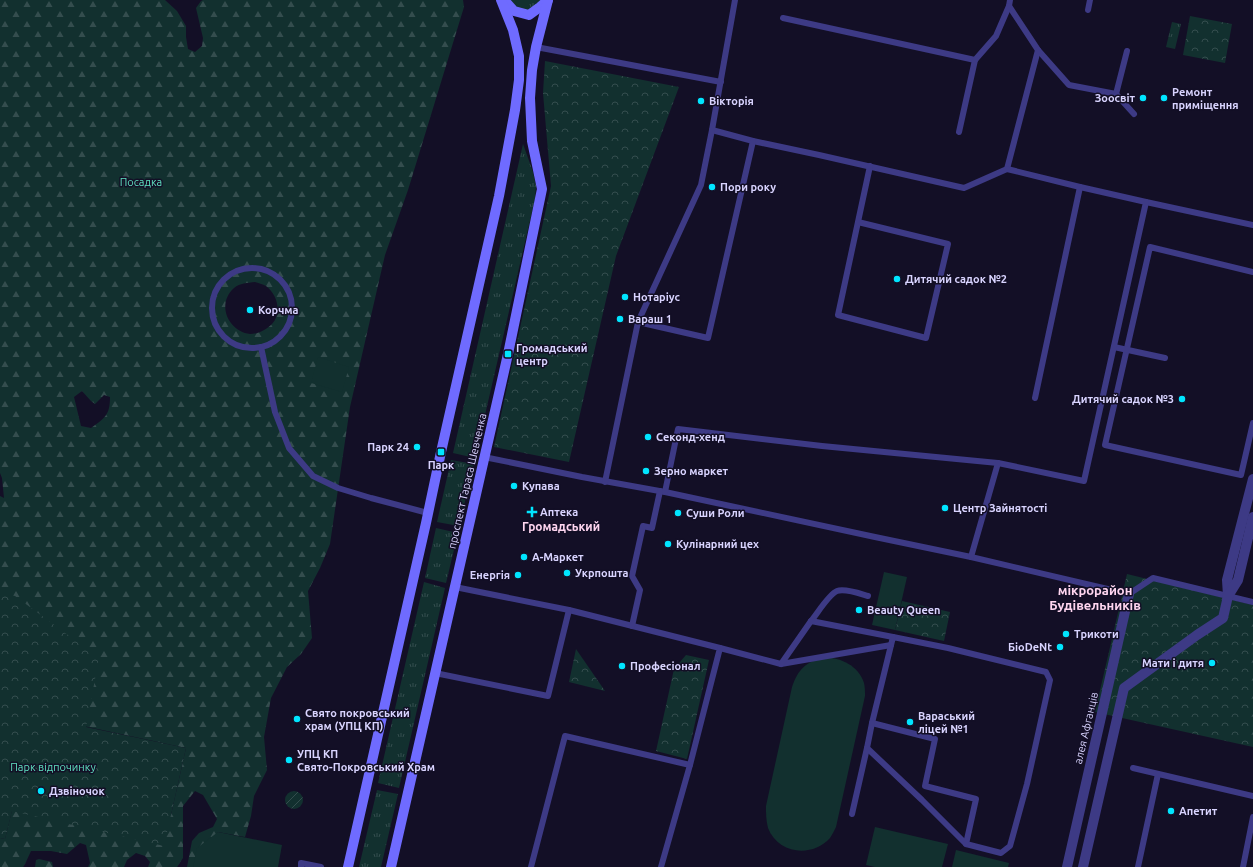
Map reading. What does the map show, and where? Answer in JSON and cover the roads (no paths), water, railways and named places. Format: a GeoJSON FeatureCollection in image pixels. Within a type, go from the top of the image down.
{"type":"FeatureCollection","features":[{"type":"Feature","properties":{"kind":"main road"},"geometry":{"type":"LineString","coordinates":[[348,867],[499,196],[515,110],[520,80],[519,56],[513,30],[501,0]]}},
{"type":"Feature","properties":{"kind":"main road"},"geometry":{"type":"LineString","coordinates":[[504,0],[514,11],[529,15],[548,0]]}},
{"type":"Feature","properties":{"kind":"main road","name":"проспект Тараса Шевченка"},"geometry":{"type":"LineString","coordinates":[[391,867],[508,354],[542,189],[532,140],[530,98],[532,70],[536,47],[548,0]]}},
{"type":"Feature","properties":{"kind":"street"},"geometry":{"type":"LineString","coordinates":[[1083,867],[1124,688],[1223,618],[1228,596],[1228,580],[1253,479]]}},
{"type":"Feature","properties":{"kind":"street"},"geometry":{"type":"LineString","coordinates":[[1228,596],[1238,580],[1253,517]]}},
{"type":"Feature","properties":{"kind":"street","name":"алея Афганців"},"geometry":{"type":"LineString","coordinates":[[1067,867],[1129,594]]}},
{"type":"Feature","properties":{"kind":"lane"},"geometry":{"type":"LineString","coordinates":[[605,482],[638,322],[701,185],[735,0]]}},
{"type":"Feature","properties":{"kind":"lane"},"geometry":{"type":"LineString","coordinates":[[1088,10],[1090,0]]}},
{"type":"Feature","properties":{"kind":"lane"},"geometry":{"type":"LineString","coordinates":[[1009,3],[1038,50],[1069,85],[1116,94],[1134,114]]}},
{"type":"Feature","properties":{"kind":"lane"},"geometry":{"type":"LineString","coordinates":[[959,132],[975,60],[996,36],[1009,3]]}},
{"type":"Feature","properties":{"kind":"lane"},"geometry":{"type":"LineString","coordinates":[[783,18],[975,60]]}},
{"type":"Feature","properties":{"kind":"lane"},"geometry":{"type":"LineString","coordinates":[[536,47],[721,82]]}},
{"type":"Feature","properties":{"kind":"lane"},"geometry":{"type":"LineString","coordinates":[[1007,170],[1038,50]]}},
{"type":"Feature","properties":{"kind":"lane"},"geometry":{"type":"LineString","coordinates":[[1116,94],[1127,51]]}},
{"type":"Feature","properties":{"kind":"lane"},"geometry":{"type":"LineString","coordinates":[[712,130],[753,141],[964,188],[1007,170],[1080,188],[1253,225]]}},
{"type":"Feature","properties":{"kind":"lane"},"geometry":{"type":"LineString","coordinates":[[638,322],[708,338],[753,141]]}},
{"type":"Feature","properties":{"kind":"lane"},"geometry":{"type":"LineString","coordinates":[[858,222],[948,244],[926,338],[838,316],[858,222],[870,166]]}},
{"type":"Feature","properties":{"kind":"lane"},"geometry":{"type":"LineString","coordinates":[[1035,398],[1080,188]]}},
{"type":"Feature","properties":{"kind":"lane"},"geometry":{"type":"LineString","coordinates":[[632,626],[640,590],[632,576],[643,526],[652,528],[678,429],[822,446],[998,463],[1084,481],[1146,202]]}},
{"type":"Feature","properties":{"kind":"lane"},"geometry":{"type":"LineString","coordinates":[[1253,272],[1150,247],[1106,444],[1241,475],[1253,423]]}},
{"type":"Feature","properties":{"kind":"lane"},"geometry":{"type":"LineString","coordinates":[[251,268],[265,270],[278,277],[288,289],[292,303],[291,318],[285,331],[274,341],[261,347],[246,348],[232,343],[221,333],[214,320],[212,305],[216,291],[224,279],[236,271],[251,268]]}},
{"type":"Feature","properties":{"kind":"lane"},"geometry":{"type":"LineString","coordinates":[[261,347],[276,412],[289,448],[313,476],[338,488],[428,513]]}},
{"type":"Feature","properties":{"kind":"lane"},"geometry":{"type":"LineString","coordinates":[[1114,347],[1165,358]]}},
{"type":"Feature","properties":{"kind":"lane"},"geometry":{"type":"LineString","coordinates":[[484,457],[662,492],[971,557],[1129,594],[1153,578],[1253,602]]}},
{"type":"Feature","properties":{"kind":"lane"},"geometry":{"type":"LineString","coordinates":[[971,557],[998,463]]}},
{"type":"Feature","properties":{"kind":"lane"},"geometry":{"type":"LineString","coordinates":[[455,587],[569,610],[781,664],[891,645]]}},
{"type":"Feature","properties":{"kind":"lane"},"geometry":{"type":"LineString","coordinates":[[781,664],[830,596],[837,591],[845,590],[868,596]]}},
{"type":"Feature","properties":{"kind":"lane"},"geometry":{"type":"LineString","coordinates":[[435,673],[548,696],[569,610]]}},
{"type":"Feature","properties":{"kind":"lane"},"geometry":{"type":"LineString","coordinates":[[811,622],[943,647],[1044,671],[1050,680],[1027,784],[1010,846],[1001,853],[966,844],[868,748]]}},
{"type":"Feature","properties":{"kind":"lane"},"geometry":{"type":"LineString","coordinates":[[852,814],[893,637]]}},
{"type":"Feature","properties":{"kind":"lane"},"geometry":{"type":"LineString","coordinates":[[661,867],[690,765],[720,648]]}},
{"type":"Feature","properties":{"kind":"lane"},"geometry":{"type":"LineString","coordinates":[[872,723],[935,739],[922,800]]}},
{"type":"Feature","properties":{"kind":"lane"},"geometry":{"type":"LineString","coordinates":[[531,867],[566,736],[690,765]]}},
{"type":"Feature","properties":{"kind":"lane"},"geometry":{"type":"LineString","coordinates":[[1133,768],[1253,796]]}},
{"type":"Feature","properties":{"kind":"lane"},"geometry":{"type":"LineString","coordinates":[[1138,867],[1158,774]]}},
{"type":"Feature","properties":{"kind":"lane"},"geometry":{"type":"LineString","coordinates":[[924,786],[976,799],[966,844]]}},
{"type":"Feature","properties":{"kind":"lane"},"geometry":{"type":"LineString","coordinates":[[1243,867],[1253,817]]}},
{"type":"Feature","properties":{"kind":"lane"},"geometry":{"type":"LineString","coordinates":[[300,867],[301,863],[321,867]]}},
{"type":"Feature","properties":{"kind":"place","name":"Зоосвіт"},"geometry":{"type":"Point","coordinates":[1143,98]}},
{"type":"Feature","properties":{"kind":"place","name":"Ремонт приміщення"},"geometry":{"type":"Point","coordinates":[1164,98]}},
{"type":"Feature","properties":{"kind":"place","name":"Вікторія"},"geometry":{"type":"Point","coordinates":[701,101]}},
{"type":"Feature","properties":{"kind":"place","name":"Пори року"},"geometry":{"type":"Point","coordinates":[712,187]}},
{"type":"Feature","properties":{"kind":"place","name":"Дитячий садок №2"},"geometry":{"type":"Point","coordinates":[897,279]}},
{"type":"Feature","properties":{"kind":"place","name":"Нотаріус"},"geometry":{"type":"Point","coordinates":[625,297]}},
{"type":"Feature","properties":{"kind":"place","name":"Корчма"},"geometry":{"type":"Point","coordinates":[250,310]}},
{"type":"Feature","properties":{"kind":"place","name":"Вараш 1"},"geometry":{"type":"Point","coordinates":[620,319]}},
{"type":"Feature","properties":{"kind":"place","name":"Громадський центр"},"geometry":{"type":"Point","coordinates":[508,354]}},
{"type":"Feature","properties":{"kind":"place","name":"Дитячий садок №3"},"geometry":{"type":"Point","coordinates":[1182,399]}},
{"type":"Feature","properties":{"kind":"place","name":"Секонд-хенд"},"geometry":{"type":"Point","coordinates":[648,437]}},
{"type":"Feature","properties":{"kind":"place","name":"Парк 24"},"geometry":{"type":"Point","coordinates":[417,447]}},
{"type":"Feature","properties":{"kind":"place","name":"Парк"},"geometry":{"type":"Point","coordinates":[441,452]}},
{"type":"Feature","properties":{"kind":"place","name":"Зерно маркет"},"geometry":{"type":"Point","coordinates":[646,471]}},
{"type":"Feature","properties":{"kind":"place","name":"Купава"},"geometry":{"type":"Point","coordinates":[514,486]}},
{"type":"Feature","properties":{"kind":"place","name":"Центр Зайнятості"},"geometry":{"type":"Point","coordinates":[945,508]}},
{"type":"Feature","properties":{"kind":"place","name":"Аптека"},"geometry":{"type":"Point","coordinates":[532,512]}},
{"type":"Feature","properties":{"kind":"place","name":"Суши Роли"},"geometry":{"type":"Point","coordinates":[678,513]}},
{"type":"Feature","properties":{"kind":"place","name":"Кулінарний цех"},"geometry":{"type":"Point","coordinates":[668,544]}},
{"type":"Feature","properties":{"kind":"place","name":"А-Маркет"},"geometry":{"type":"Point","coordinates":[524,557]}},
{"type":"Feature","properties":{"kind":"place","name":"Укрпошта"},"geometry":{"type":"Point","coordinates":[567,573]}},
{"type":"Feature","properties":{"kind":"place","name":"Енергія"},"geometry":{"type":"Point","coordinates":[518,575]}},
{"type":"Feature","properties":{"kind":"place","name":"Beauty Queen"},"geometry":{"type":"Point","coordinates":[859,610]}},
{"type":"Feature","properties":{"kind":"place","name":"Трикоти"},"geometry":{"type":"Point","coordinates":[1066,634]}},
{"type":"Feature","properties":{"kind":"place","name":"БіоDeNt"},"geometry":{"type":"Point","coordinates":[1060,647]}},
{"type":"Feature","properties":{"kind":"place","name":"Мати і дитя"},"geometry":{"type":"Point","coordinates":[1212,663]}},
{"type":"Feature","properties":{"kind":"place","name":"Професіонал"},"geometry":{"type":"Point","coordinates":[622,666]}},
{"type":"Feature","properties":{"kind":"place","name":"Свято покровський храм (УПЦ КП)"},"geometry":{"type":"Point","coordinates":[297,719]}},
{"type":"Feature","properties":{"kind":"place","name":"Вараський ліцей №1"},"geometry":{"type":"Point","coordinates":[910,722]}},
{"type":"Feature","properties":{"kind":"place","name":"УПЦ КП Свято-Покровський Храм"},"geometry":{"type":"Point","coordinates":[289,760]}},
{"type":"Feature","properties":{"kind":"place","name":"Дзвіночок"},"geometry":{"type":"Point","coordinates":[41,791]}},
{"type":"Feature","properties":{"kind":"place","name":"Апетит"},"geometry":{"type":"Point","coordinates":[1171,811]}},
{"type":"Feature","properties":{"kind":"district","name":"Громадський"},"geometry":{"type":"Point","coordinates":[561,527]}},
{"type":"Feature","properties":{"kind":"district","name":"мікрорайон Будівельників"},"geometry":{"type":"Point","coordinates":[1095,598]}},
{"type":"Feature","properties":{"kind":"park label","name":"Посадка"},"geometry":{"type":"Point","coordinates":[141,182]}},
{"type":"Feature","properties":{"kind":"park label","name":"Парк відпочинку"},"geometry":{"type":"Point","coordinates":[53,767]}}]}
